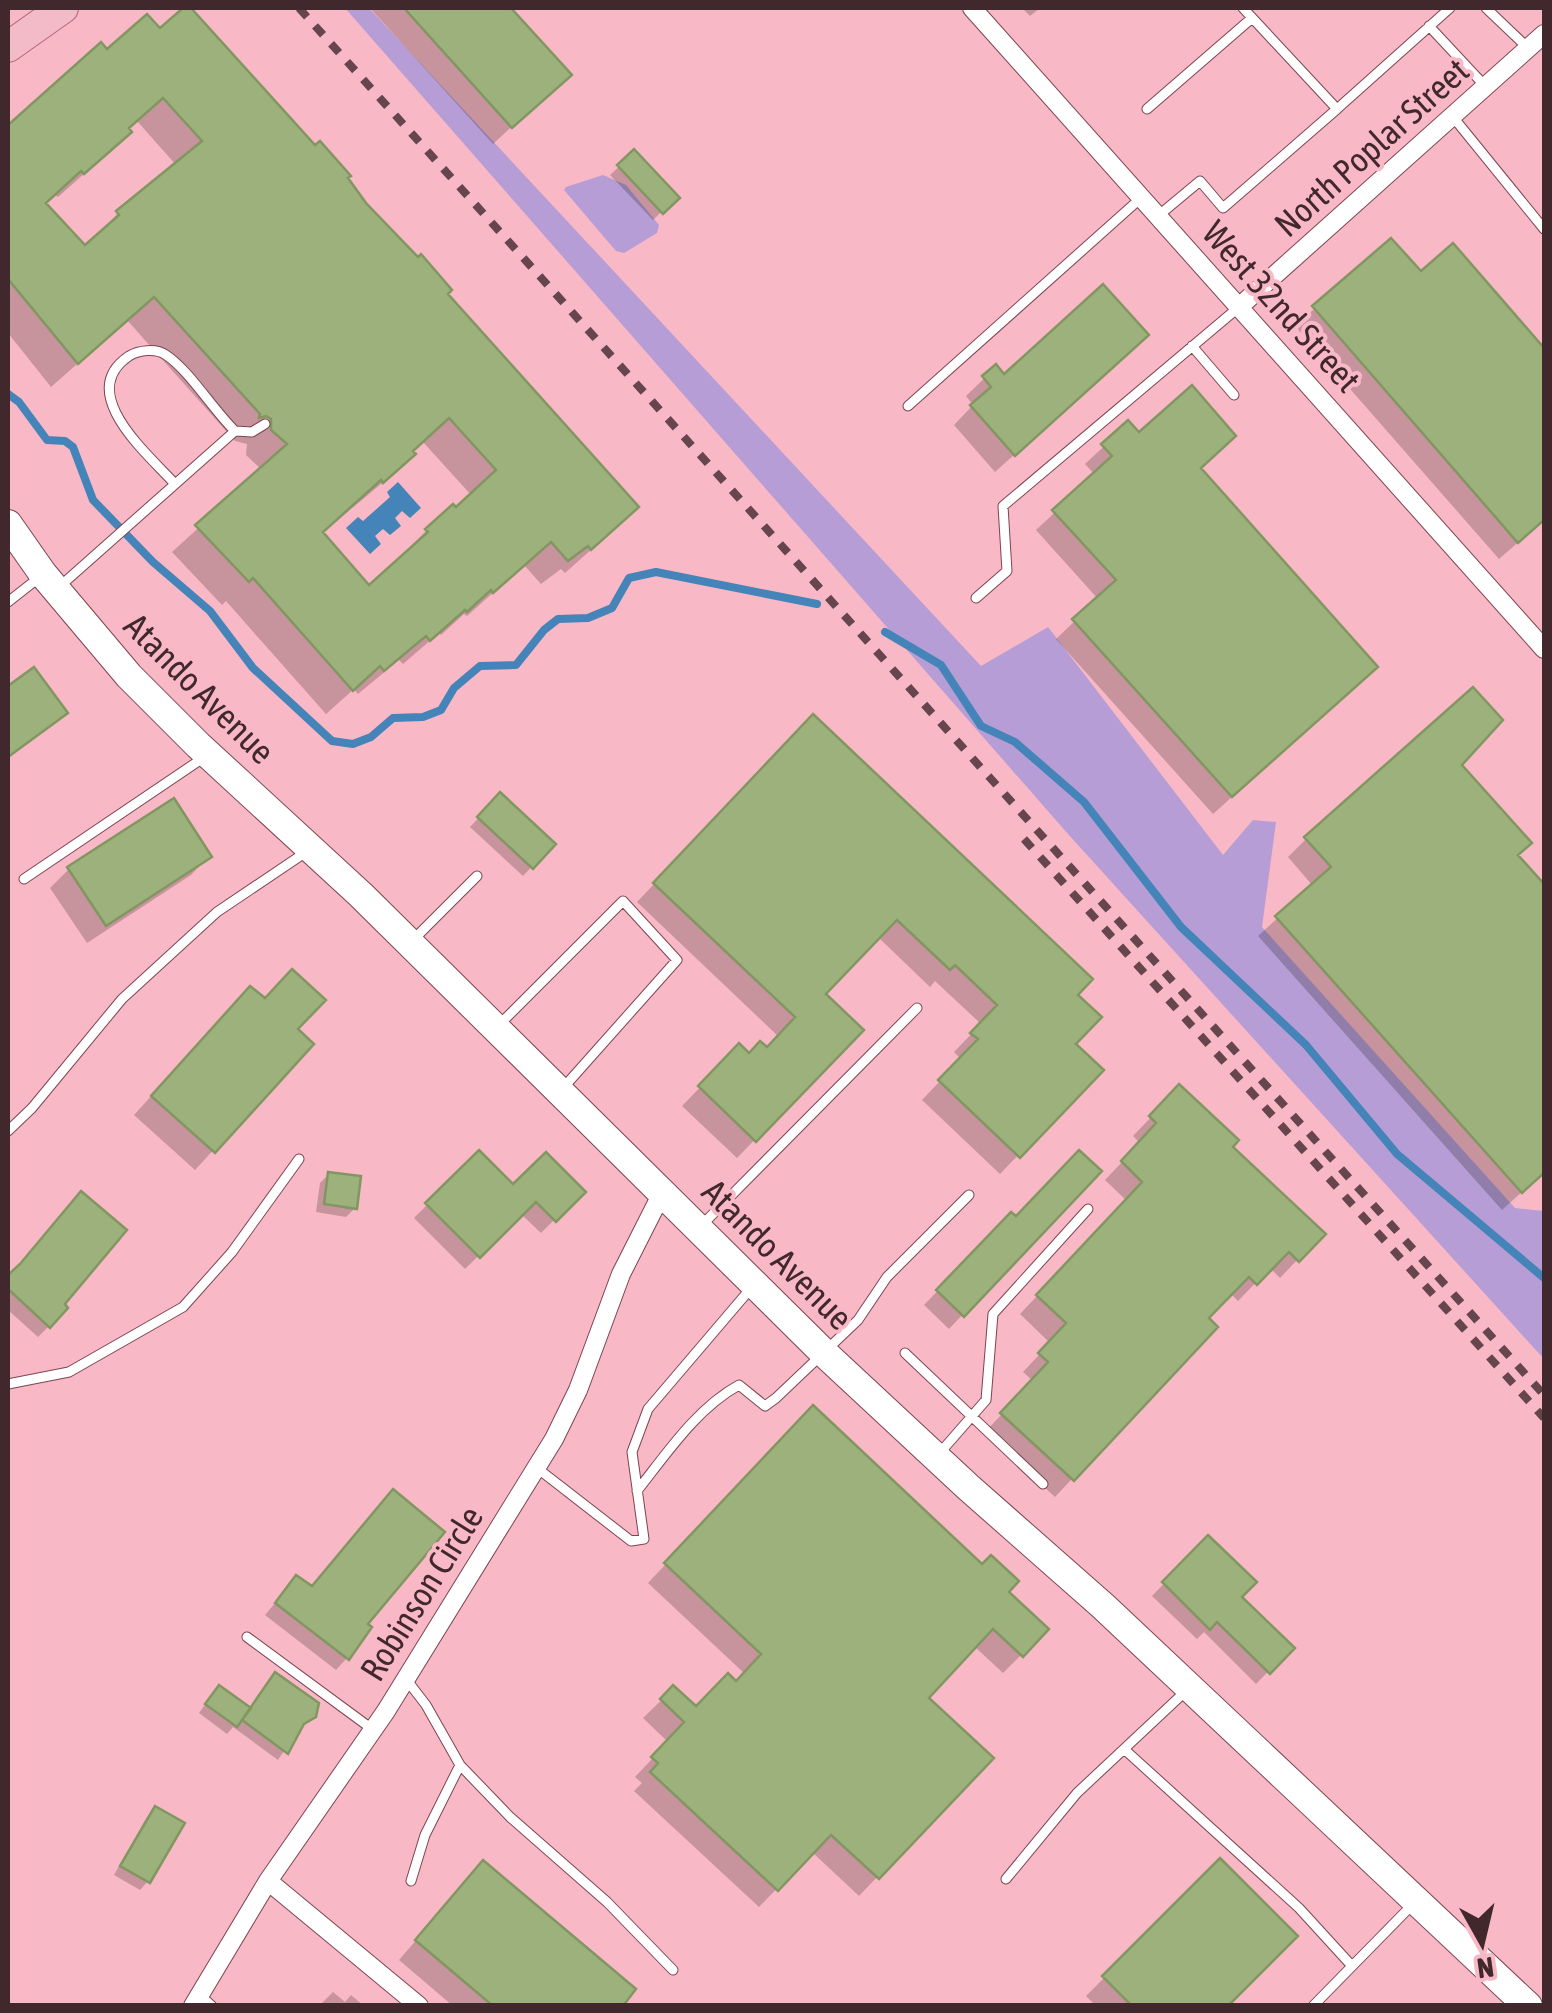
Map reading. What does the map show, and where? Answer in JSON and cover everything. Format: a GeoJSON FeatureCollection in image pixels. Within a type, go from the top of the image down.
{"type":"FeatureCollection","features":[{"type":"Feature","properties":{"kind":"main road"},"geometry":{"type":"LineString","coordinates":[[8,47],[63,8]]}},
{"type":"Feature","properties":{"kind":"main road","name":"Atando Avenue"},"geometry":{"type":"LineString","coordinates":[[8,524],[50,582],[130,676],[410,944],[753,1285],[1190,1687],[1528,2006]]}},
{"type":"Feature","properties":{"kind":"street","name":"West 32nd Street"},"geometry":{"type":"LineString","coordinates":[[972,8],[1544,648]]}},
{"type":"Feature","properties":{"kind":"street","name":"North Poplar Street"},"geometry":{"type":"LineString","coordinates":[[1239,306],[1544,34]]}},
{"type":"Feature","properties":{"kind":"street","name":"Robinson Circle"},"geometry":{"type":"LineString","coordinates":[[202,2002],[268,1881],[406,1679],[536,1468],[578,1390],[621,1274],[662,1193]]}},
{"type":"Feature","properties":{"kind":"street"},"geometry":{"type":"LineString","coordinates":[[268,1881],[420,2006]]}},
{"type":"Feature","properties":{"kind":"lane"},"geometry":{"type":"LineString","coordinates":[[1242,8],[1337,108]]}},
{"type":"Feature","properties":{"kind":"lane"},"geometry":{"type":"LineString","coordinates":[[1158,216],[1200,181],[1223,208],[1450,8]]}},
{"type":"Feature","properties":{"kind":"lane"},"geometry":{"type":"LineString","coordinates":[[1486,8],[1528,48]]}},
{"type":"Feature","properties":{"kind":"lane"},"geometry":{"type":"LineString","coordinates":[[1147,109],[1252,18]]}},
{"type":"Feature","properties":{"kind":"lane"},"geometry":{"type":"LineString","coordinates":[[1429,26],[1486,87]]}},
{"type":"Feature","properties":{"kind":"lane"},"geometry":{"type":"LineString","coordinates":[[1453,117],[1544,229]]}},
{"type":"Feature","properties":{"kind":"lane"},"geometry":{"type":"LineString","coordinates":[[908,406],[1142,198]]}},
{"type":"Feature","properties":{"kind":"lane"},"geometry":{"type":"LineString","coordinates":[[976,598],[1007,571],[1004,506],[1239,306]]}},
{"type":"Feature","properties":{"kind":"lane"},"geometry":{"type":"LineString","coordinates":[[1192,346],[1234,394]]}},
{"type":"Feature","properties":{"kind":"lane"},"geometry":{"type":"LineString","coordinates":[[176,484],[115,414],[110,385],[124,360],[143,351],[165,354],[235,431],[252,432],[265,424]]}},
{"type":"Feature","properties":{"kind":"lane"},"geometry":{"type":"LineString","coordinates":[[8,602],[95,555],[235,431]]}},
{"type":"Feature","properties":{"kind":"lane"},"geometry":{"type":"LineString","coordinates":[[24,879],[209,754]]}},
{"type":"Feature","properties":{"kind":"lane"},"geometry":{"type":"LineString","coordinates":[[8,1131],[32,1108],[122,1000],[218,912],[311,849]]}},
{"type":"Feature","properties":{"kind":"lane"},"geometry":{"type":"LineString","coordinates":[[410,944],[476,876]]}},
{"type":"Feature","properties":{"kind":"lane"},"geometry":{"type":"LineString","coordinates":[[495,1029],[624,901],[678,960],[558,1092]]}},
{"type":"Feature","properties":{"kind":"lane"},"geometry":{"type":"LineString","coordinates":[[698,1229],[917,1008]]}},
{"type":"Feature","properties":{"kind":"lane"},"geometry":{"type":"LineString","coordinates":[[8,1384],[69,1372],[182,1307],[232,1252],[298,1159]]}},
{"type":"Feature","properties":{"kind":"lane"},"geometry":{"type":"LineString","coordinates":[[638,1490],[668,1450],[719,1396],[739,1385],[765,1406],[858,1320],[887,1277],[969,1195]]}},
{"type":"Feature","properties":{"kind":"lane"},"geometry":{"type":"LineString","coordinates":[[936,1457],[986,1400],[993,1314],[1088,1208]]}},
{"type":"Feature","properties":{"kind":"lane"},"geometry":{"type":"LineString","coordinates":[[536,1468],[631,1541],[644,1539],[632,1452],[648,1409],[753,1285]]}},
{"type":"Feature","properties":{"kind":"lane"},"geometry":{"type":"LineString","coordinates":[[905,1352],[1043,1484]]}},
{"type":"Feature","properties":{"kind":"lane"},"geometry":{"type":"LineString","coordinates":[[248,1637],[372,1730]]}},
{"type":"Feature","properties":{"kind":"lane"},"geometry":{"type":"LineString","coordinates":[[406,1679],[426,1705],[460,1765],[510,1818],[607,1902],[673,1970]]}},
{"type":"Feature","properties":{"kind":"lane"},"geometry":{"type":"LineString","coordinates":[[1006,1879],[1078,1793],[1190,1687]]}},
{"type":"Feature","properties":{"kind":"lane"},"geometry":{"type":"LineString","coordinates":[[1124,1749],[1298,1908],[1352,1966]]}},
{"type":"Feature","properties":{"kind":"lane"},"geometry":{"type":"LineString","coordinates":[[412,1881],[425,1836],[460,1765]]}},
{"type":"Feature","properties":{"kind":"lane"},"geometry":{"type":"LineString","coordinates":[[1313,2006],[1417,1900]]}},
{"type":"Feature","properties":{"kind":"shaded area"},"geometry":{"type":"Polygon","coordinates":[[[345,8],[369,8],[981,666],[1048,627],[1223,855],[1253,820],[1276,822],[1262,927],[1515,1208],[1544,1211],[1544,1359],[1068,834],[345,8]]]}},
{"type":"Feature","properties":{"kind":"shaded area"},"geometry":{"type":"Polygon","coordinates":[[[603,175],[626,185],[659,225],[657,233],[624,253],[616,251],[564,190],[603,175]]]}},
{"type":"Feature","properties":{"kind":"water"},"geometry":{"type":"Polygon","coordinates":[[[398,482],[421,508],[410,518],[402,511],[395,518],[401,526],[390,535],[383,529],[375,536],[381,544],[370,554],[346,528],[358,517],[363,521],[390,497],[387,492],[398,482]]]}},
{"type":"Feature","properties":{"kind":"building"},"geometry":{"type":"Polygon","coordinates":[[[183,8],[191,8],[315,145],[320,141],[351,176],[348,178],[366,203],[418,257],[421,254],[452,290],[448,294],[639,507],[591,550],[588,546],[568,561],[551,542],[430,641],[426,636],[384,671],[380,666],[353,691],[253,578],[249,582],[195,525],[287,444],[271,430],[271,419],[259,418],[260,414],[154,297],[78,364],[8,279],[8,125],[101,42],[107,49],[147,14],[160,28],[183,8]],[[163,98],[129,128],[132,132],[46,203],[85,245],[119,215],[116,211],[202,141],[163,98]],[[449,418],[413,451],[416,454],[323,532],[369,585],[428,532],[425,529],[496,470],[449,418]]]}},
{"type":"Feature","properties":{"kind":"building"},"geometry":{"type":"Polygon","coordinates":[[[404,8],[511,8],[572,75],[512,128],[404,8]]]}},
{"type":"Feature","properties":{"kind":"building"},"geometry":{"type":"Polygon","coordinates":[[[634,149],[680,198],[663,214],[617,165],[634,149]]]}},
{"type":"Feature","properties":{"kind":"building"},"geometry":{"type":"Polygon","coordinates":[[[1391,238],[1421,271],[1453,243],[1544,348],[1544,520],[1518,543],[1312,306],[1391,238]]]}},
{"type":"Feature","properties":{"kind":"building"},"geometry":{"type":"Polygon","coordinates":[[[1103,284],[1149,335],[1015,456],[970,405],[991,387],[982,376],[996,364],[1004,374],[1103,284]]]}},
{"type":"Feature","properties":{"kind":"building"},"geometry":{"type":"Polygon","coordinates":[[[1192,385],[1236,436],[1201,468],[1378,667],[1232,797],[1072,619],[1116,580],[1052,510],[1112,456],[1101,444],[1128,420],[1139,432],[1192,385]]]}},
{"type":"Feature","properties":{"kind":"building"},"geometry":{"type":"Polygon","coordinates":[[[34,667],[68,713],[8,757],[8,686],[34,667]]]}},
{"type":"Feature","properties":{"kind":"building"},"geometry":{"type":"Polygon","coordinates":[[[1473,687],[1503,720],[1462,765],[1532,843],[1518,855],[1544,884],[1544,1173],[1522,1193],[1275,916],[1331,867],[1304,837],[1473,687]]]}},
{"type":"Feature","properties":{"kind":"building"},"geometry":{"type":"Polygon","coordinates":[[[813,714],[1093,979],[1078,995],[1102,1017],[1076,1044],[1104,1070],[1020,1158],[938,1080],[978,1039],[970,1033],[997,1005],[955,965],[950,970],[897,920],[826,994],[864,1030],[756,1142],[698,1086],[739,1043],[749,1053],[760,1041],[767,1047],[795,1017],[653,883],[813,714]]]}},
{"type":"Feature","properties":{"kind":"building"},"geometry":{"type":"Polygon","coordinates":[[[500,792],[556,844],[533,869],[477,817],[500,792]]]}},
{"type":"Feature","properties":{"kind":"building"},"geometry":{"type":"Polygon","coordinates":[[[174,798],[212,857],[106,926],[67,867],[174,798]]]}},
{"type":"Feature","properties":{"kind":"building"},"geometry":{"type":"Polygon","coordinates":[[[292,969],[326,1000],[298,1029],[314,1044],[215,1153],[151,1096],[250,986],[265,998],[292,969]]]}},
{"type":"Feature","properties":{"kind":"building"},"geometry":{"type":"Polygon","coordinates":[[[1179,1084],[1239,1140],[1233,1147],[1326,1234],[1299,1262],[1289,1252],[1257,1285],[1249,1277],[1209,1318],[1218,1327],[1074,1481],[1000,1413],[1048,1362],[1038,1353],[1066,1323],[1036,1295],[1142,1182],[1121,1161],[1156,1123],[1149,1116],[1179,1084]]]}},
{"type":"Feature","properties":{"kind":"building"},"geometry":{"type":"Polygon","coordinates":[[[479,1150],[513,1184],[546,1152],[586,1192],[556,1222],[536,1202],[480,1258],[425,1203],[479,1150]]]}},
{"type":"Feature","properties":{"kind":"building"},"geometry":{"type":"Polygon","coordinates":[[[1079,1150],[1102,1171],[964,1317],[936,1290],[1011,1212],[1016,1216],[1079,1150]]]}},
{"type":"Feature","properties":{"kind":"building"},"geometry":{"type":"Polygon","coordinates":[[[328,1172],[361,1176],[357,1209],[324,1204],[328,1172]]]}},
{"type":"Feature","properties":{"kind":"building"},"geometry":{"type":"Polygon","coordinates":[[[81,1191],[127,1230],[65,1304],[68,1308],[50,1328],[8,1289],[8,1275],[81,1191]]]}},
{"type":"Feature","properties":{"kind":"building"},"geometry":{"type":"Polygon","coordinates":[[[813,1405],[982,1564],[991,1555],[1019,1581],[1009,1592],[1049,1629],[1023,1657],[993,1629],[929,1698],[994,1758],[879,1879],[831,1835],[778,1891],[650,1772],[658,1763],[651,1757],[684,1722],[660,1699],[673,1685],[696,1706],[728,1673],[736,1681],[761,1654],[664,1563],[813,1405]]]}},
{"type":"Feature","properties":{"kind":"building"},"geometry":{"type":"Polygon","coordinates":[[[393,1489],[445,1532],[368,1624],[372,1627],[349,1660],[275,1603],[296,1575],[312,1586],[393,1489]]]}},
{"type":"Feature","properties":{"kind":"building"},"geometry":{"type":"Polygon","coordinates":[[[1208,1535],[1257,1582],[1242,1597],[1295,1648],[1270,1674],[1217,1622],[1210,1630],[1162,1582],[1208,1535]]]}},
{"type":"Feature","properties":{"kind":"building"},"geometry":{"type":"Polygon","coordinates":[[[275,1672],[319,1703],[316,1717],[304,1724],[288,1754],[242,1720],[275,1672]]]}},
{"type":"Feature","properties":{"kind":"building"},"geometry":{"type":"Polygon","coordinates":[[[219,1685],[251,1708],[237,1727],[205,1704],[219,1685]]]}},
{"type":"Feature","properties":{"kind":"building"},"geometry":{"type":"Polygon","coordinates":[[[155,1806],[185,1823],[150,1883],[120,1866],[155,1806]]]}},
{"type":"Feature","properties":{"kind":"building"},"geometry":{"type":"Polygon","coordinates":[[[1220,1858],[1298,1936],[1228,2006],[1132,2006],[1102,1976],[1220,1858]]]}},
{"type":"Feature","properties":{"kind":"building"},"geometry":{"type":"Polygon","coordinates":[[[483,1860],[636,1989],[623,2006],[493,2006],[415,1940],[483,1860]]]}},
{"type":"Feature","properties":{"kind":"waterway"},"geometry":{"type":"LineString","coordinates":[[8,394],[19,402],[47,440],[65,441],[73,447],[93,500],[153,562],[210,611],[253,668],[332,741],[353,744],[371,737],[393,718],[423,717],[441,710],[454,688],[480,666],[516,665],[558,619],[588,618],[612,608],[629,578],[656,572],[817,604]]}},
{"type":"Feature","properties":{"kind":"waterway"},"geometry":{"type":"LineString","coordinates":[[885,632],[941,665],[981,726],[1015,742],[1084,802],[1181,927],[1306,1045],[1397,1154],[1544,1278]]}},
{"type":"Feature","properties":{"kind":"railway"},"geometry":{"type":"LineString","coordinates":[[299,8],[1544,1395]]}},
{"type":"Feature","properties":{"kind":"railway"},"geometry":{"type":"LineString","coordinates":[[1024,839],[1544,1418]]}}]}
